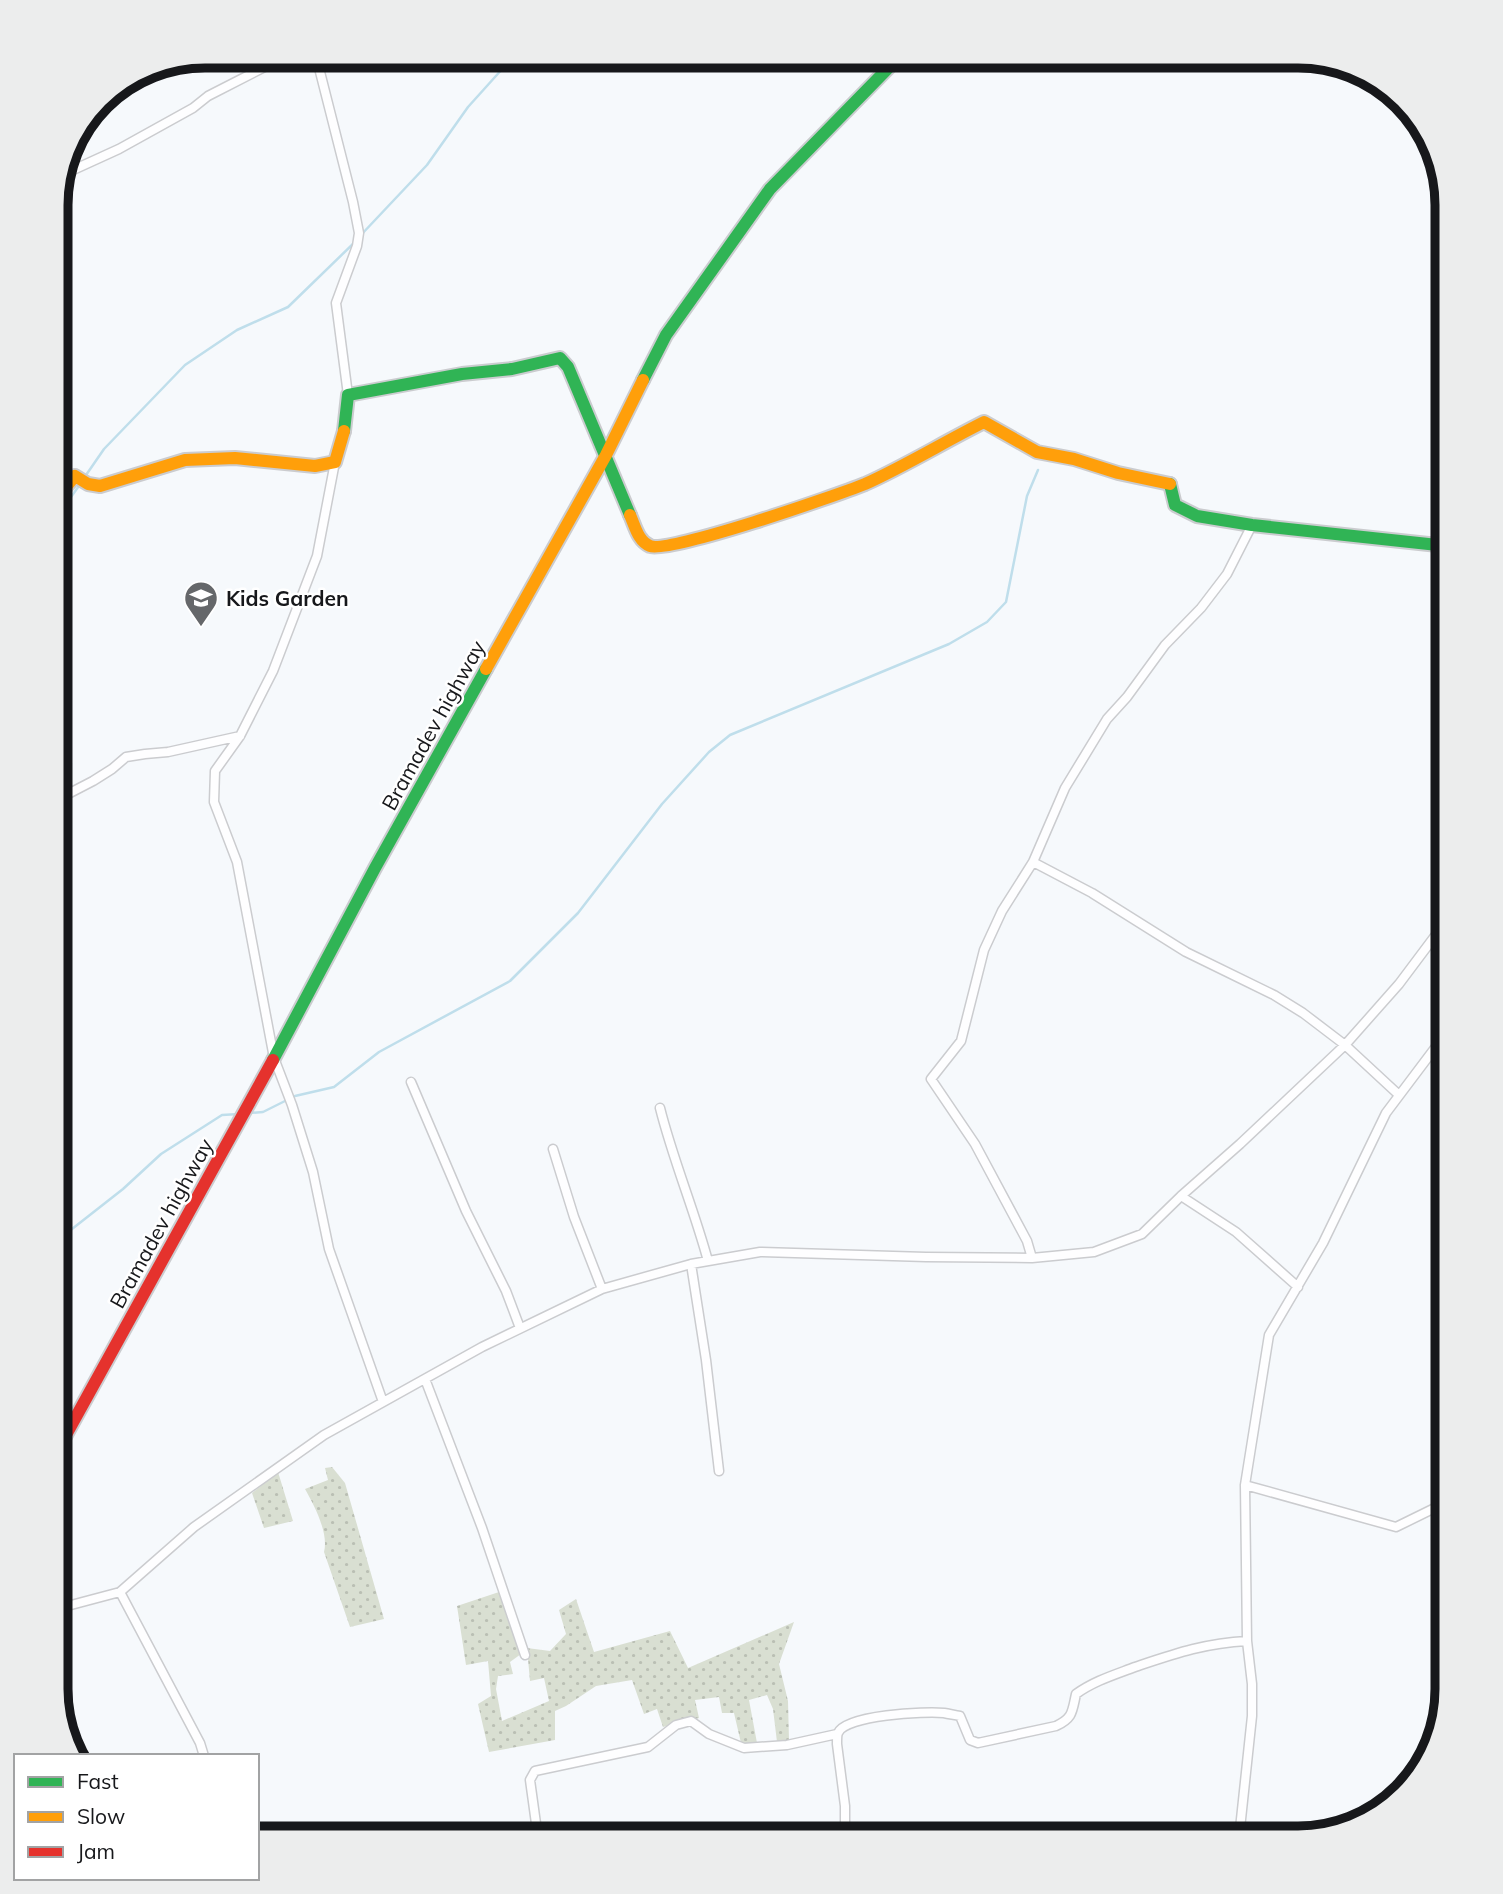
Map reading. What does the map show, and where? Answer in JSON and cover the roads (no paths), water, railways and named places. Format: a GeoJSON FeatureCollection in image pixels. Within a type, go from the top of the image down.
{"type":"FeatureCollection","features":[{"type":"Feature","properties":{"kind":"street"},"geometry":{"type":"LineString","coordinates":[[73,170],[130,144],[193,108],[208,96],[262,68]]}},
{"type":"Feature","properties":{"kind":"street"},"geometry":{"type":"LineString","coordinates":[[319,68],[354,202],[359,233],[357,246],[336,303],[348,395],[343,439],[335,462],[317,556],[273,671],[240,736],[215,771],[214,802],[237,862],[274,1058],[313,1172],[329,1249],[383,1402]]}},
{"type":"Feature","properties":{"kind":"street","name":"Bramadev highway"},"geometry":{"type":"LineString","coordinates":[[68,1431],[274,1058],[375,868],[606,455],[666,335],[771,189],[889,69]]}},
{"type":"Feature","properties":{"kind":"street"},"geometry":{"type":"LineString","coordinates":[[348,395],[462,374],[512,369],[560,358],[568,367],[641,540],[651,547],[666,547],[743,526],[864,484],[985,422],[1037,452],[1074,458],[1118,473],[1170,483],[1175,505],[1197,516],[1252,525],[1435,544]]}},
{"type":"Feature","properties":{"kind":"street"},"geometry":{"type":"LineString","coordinates":[[69,483],[75,475],[88,484],[100,486],[185,460],[235,458],[315,466],[335,462]]}},
{"type":"Feature","properties":{"kind":"street"},"geometry":{"type":"LineString","coordinates":[[1032,1258],[1027,1241],[975,1144],[931,1079],[961,1041],[984,950],[1002,911],[1033,862],[1065,788],[1107,719],[1127,697],[1165,645],[1201,608],[1227,574],[1252,525]]}},
{"type":"Feature","properties":{"kind":"street"},"geometry":{"type":"LineString","coordinates":[[69,794],[112,769],[126,757],[168,752],[240,736]]}},
{"type":"Feature","properties":{"kind":"street"},"geometry":{"type":"LineString","coordinates":[[1033,862],[1093,893],[1186,952],[1274,995],[1303,1013],[1345,1045],[1399,1095]]}},
{"type":"Feature","properties":{"kind":"street"},"geometry":{"type":"LineString","coordinates":[[68,1606],[120,1592],[194,1527],[324,1435],[482,1347],[602,1289],[691,1264],[760,1252],[1032,1258],[1094,1252],[1142,1234],[1345,1045],[1399,984],[1435,936]]}},
{"type":"Feature","properties":{"kind":"street"},"geometry":{"type":"LineString","coordinates":[[1240,1826],[1252,1716],[1252,1684],[1247,1641],[1245,1485],[1269,1335],[1323,1243],[1386,1113],[1435,1048]]}},
{"type":"Feature","properties":{"kind":"street"},"geometry":{"type":"LineString","coordinates":[[411,1082],[466,1211],[506,1291],[520,1328]]}},
{"type":"Feature","properties":{"kind":"street"},"geometry":{"type":"LineString","coordinates":[[660,1108],[668,1143],[699,1225],[708,1261]]}},
{"type":"Feature","properties":{"kind":"street"},"geometry":{"type":"LineString","coordinates":[[553,1149],[602,1289]]}},
{"type":"Feature","properties":{"kind":"street"},"geometry":{"type":"LineString","coordinates":[[1181,1196],[1236,1233],[1298,1287]]}},
{"type":"Feature","properties":{"kind":"street"},"geometry":{"type":"LineString","coordinates":[[691,1264],[719,1471]]}},
{"type":"Feature","properties":{"kind":"street"},"geometry":{"type":"LineString","coordinates":[[425,1379],[482,1528],[525,1655]]}},
{"type":"Feature","properties":{"kind":"street"},"geometry":{"type":"LineString","coordinates":[[1245,1485],[1396,1527],[1435,1508]]}},
{"type":"Feature","properties":{"kind":"street"},"geometry":{"type":"LineString","coordinates":[[120,1592],[194,1731],[203,1754]]}},
{"type":"Feature","properties":{"kind":"street"},"geometry":{"type":"LineString","coordinates":[[536,1826],[530,1780],[536,1770],[648,1747],[676,1725],[691,1721],[709,1734],[744,1748],[787,1745],[837,1734],[843,1727],[871,1717],[944,1713],[960,1716],[970,1740],[978,1743],[1065,1722],[1072,1715],[1076,1694],[1092,1683],[1180,1651],[1219,1642],[1247,1641]]}},
{"type":"Feature","properties":{"kind":"street"},"geometry":{"type":"LineString","coordinates":[[837,1734],[845,1826]]}},
{"type":"Feature","properties":{"kind":"waterway"},"geometry":{"type":"LineString","coordinates":[[360,236],[427,165],[468,107],[503,68]]}},
{"type":"Feature","properties":{"kind":"waterway"},"geometry":{"type":"LineString","coordinates":[[84,478],[104,449],[185,365],[237,330],[288,307],[356,241]]}},
{"type":"Feature","properties":{"kind":"waterway"},"geometry":{"type":"LineString","coordinates":[[249,1113],[263,1112],[295,1096],[334,1087],[379,1052],[510,981],[578,913],[662,804],[709,752],[730,735],[949,644],[987,622],[1006,602],[1027,496],[1038,470]]}},
{"type":"Feature","properties":{"kind":"waterway"},"geometry":{"type":"LineString","coordinates":[[69,500],[81,483]]}},
{"type":"Feature","properties":{"kind":"waterway"},"geometry":{"type":"LineString","coordinates":[[68,1231],[123,1189],[161,1154],[222,1115],[239,1114]]}},
{"type":"Feature","properties":{"kind":"place","name":"Kids Garden"},"geometry":{"type":"Point","coordinates":[201,628]}}]}
